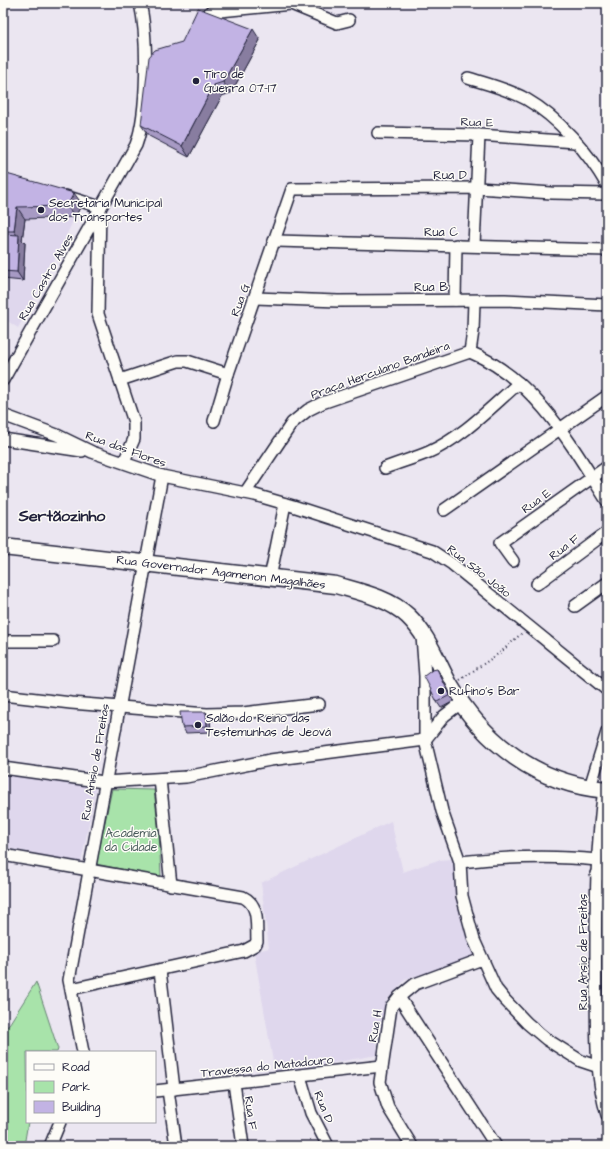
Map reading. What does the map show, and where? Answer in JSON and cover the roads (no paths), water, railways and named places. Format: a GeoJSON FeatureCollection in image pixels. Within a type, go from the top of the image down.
{"type":"FeatureCollection","features":[{"type":"Feature","properties":{"kind":"street","name":"Rua Castro Alves"},"geometry":{"type":"LineString","coordinates":[[3,380],[7,362],[136,145],[140,133],[143,112],[145,58],[143,16],[140,3]]}},
{"type":"Feature","properties":{"kind":"street"},"geometry":{"type":"LineString","coordinates":[[193,34],[200,21],[210,12],[291,4],[337,23],[350,20]]}},
{"type":"Feature","properties":{"kind":"street"},"geometry":{"type":"LineString","coordinates":[[145,58],[160,56]]}},
{"type":"Feature","properties":{"kind":"street"},"geometry":{"type":"LineString","coordinates":[[468,78],[506,89],[542,110],[560,125],[575,142],[599,170],[607,185]]}},
{"type":"Feature","properties":{"kind":"street","name":"Rua E"},"geometry":{"type":"LineString","coordinates":[[378,133],[479,134],[575,142]]}},
{"type":"Feature","properties":{"kind":"street"},"geometry":{"type":"LineString","coordinates":[[474,245],[478,188],[479,134]]}},
{"type":"Feature","properties":{"kind":"street","name":"Rua D"},"geometry":{"type":"LineString","coordinates":[[292,189],[478,188],[552,193],[607,194]]}},
{"type":"Feature","properties":{"kind":"street","name":"Rua G"},"geometry":{"type":"LineString","coordinates":[[214,421],[228,374],[276,241],[292,189]]}},
{"type":"Feature","properties":{"kind":"street"},"geometry":{"type":"LineString","coordinates":[[55,194],[100,207],[98,314],[134,422],[135,432],[124,462]]}},
{"type":"Feature","properties":{"kind":"street","name":"Rua C"},"geometry":{"type":"LineString","coordinates":[[276,241],[474,245],[607,250]]}},
{"type":"Feature","properties":{"kind":"street"},"geometry":{"type":"LineString","coordinates":[[455,300],[456,245]]}},
{"type":"Feature","properties":{"kind":"street","name":"Rua B"},"geometry":{"type":"LineString","coordinates":[[255,298],[338,301],[505,300],[607,305]]}},
{"type":"Feature","properties":{"kind":"street"},"geometry":{"type":"LineString","coordinates":[[474,301],[473,331],[470,352],[486,359],[519,383],[545,409],[607,501]]}},
{"type":"Feature","properties":{"kind":"street","name":"Praça Herculano Bandeira"},"geometry":{"type":"LineString","coordinates":[[244,493],[292,423],[308,410],[322,403],[470,352]]}},
{"type":"Feature","properties":{"kind":"street"},"geometry":{"type":"LineString","coordinates":[[120,380],[178,361],[192,362],[228,374]]}},
{"type":"Feature","properties":{"kind":"street"},"geometry":{"type":"LineString","coordinates":[[385,468],[430,452],[446,442],[478,420],[519,383]]}},
{"type":"Feature","properties":{"kind":"street"},"geometry":{"type":"LineString","coordinates":[[444,510],[559,428],[607,396]]}},
{"type":"Feature","properties":{"kind":"street","name":"Rua das Flores"},"geometry":{"type":"LineString","coordinates":[[3,415],[57,436],[92,452],[162,476],[244,493]]}},
{"type":"Feature","properties":{"kind":"street"},"geometry":{"type":"LineString","coordinates":[[3,440],[92,452]]}},
{"type":"Feature","properties":{"kind":"street","name":"Rua E"},"geometry":{"type":"LineString","coordinates":[[513,561],[500,543],[607,466]]}},
{"type":"Feature","properties":{"kind":"street","name":"Rua Anisio de Freitas"},"geometry":{"type":"LineString","coordinates":[[83,1051],[69,980],[118,706],[162,476]]}},
{"type":"Feature","properties":{"kind":"street","name":"Rua São João"},"geometry":{"type":"LineString","coordinates":[[244,493],[340,520],[432,551],[452,564],[607,690]]}},
{"type":"Feature","properties":{"kind":"street"},"geometry":{"type":"LineString","coordinates":[[270,578],[284,504]]}},
{"type":"Feature","properties":{"kind":"street","name":"Rua F"},"geometry":{"type":"LineString","coordinates":[[537,584],[607,532]]}},
{"type":"Feature","properties":{"kind":"street","name":"Rua Governador Agamenon Magalhães"},"geometry":{"type":"LineString","coordinates":[[3,547],[336,585],[362,592],[393,605],[409,616],[422,635],[461,703],[485,732],[514,756],[533,769],[564,781],[601,789]]}},
{"type":"Feature","properties":{"kind":"street"},"geometry":{"type":"LineString","coordinates":[[575,606],[607,583]]}},
{"type":"Feature","properties":{"kind":"street"},"geometry":{"type":"LineString","coordinates":[[422,635],[425,676],[425,740],[442,811],[460,862],[462,896],[467,917],[482,959],[496,989],[527,1023],[546,1039],[576,1058],[599,1067]]}},
{"type":"Feature","properties":{"kind":"street"},"geometry":{"type":"LineString","coordinates":[[3,641],[53,641]]}},
{"type":"Feature","properties":{"kind":"street"},"geometry":{"type":"LineString","coordinates":[[3,695],[71,703],[207,714],[243,713],[319,704]]}},
{"type":"Feature","properties":{"kind":"street"},"geometry":{"type":"LineString","coordinates":[[3,768],[104,782],[186,777],[270,760],[425,740],[444,716],[461,703]]}},
{"type":"Feature","properties":{"kind":"street","name":"Rua Ansio de Freitas"},"geometry":{"type":"LineString","coordinates":[[607,732],[596,860],[602,874],[597,1018],[599,1067],[600,1083],[607,1115]]}},
{"type":"Feature","properties":{"kind":"street"},"geometry":{"type":"LineString","coordinates":[[160,779],[171,885]]}},
{"type":"Feature","properties":{"kind":"street"},"geometry":{"type":"LineString","coordinates":[[3,855],[243,897],[249,900],[255,909],[257,941],[255,945],[244,951],[71,989]]}},
{"type":"Feature","properties":{"kind":"street"},"geometry":{"type":"LineString","coordinates":[[460,862],[512,858],[577,858],[596,860]]}},
{"type":"Feature","properties":{"kind":"street","name":"Rua H"},"geometry":{"type":"LineString","coordinates":[[412,1146],[388,1107],[381,1091],[380,1082],[391,1007],[399,997],[415,984],[482,959]]}},
{"type":"Feature","properties":{"kind":"street"},"geometry":{"type":"LineString","coordinates":[[160,970],[176,1146]]}},
{"type":"Feature","properties":{"kind":"street"},"geometry":{"type":"LineString","coordinates":[[399,997],[496,1146]]}},
{"type":"Feature","properties":{"kind":"street","name":"Travessa do Matadouro"},"geometry":{"type":"LineString","coordinates":[[156,1092],[382,1066]]}},
{"type":"Feature","properties":{"kind":"street","name":"Rua D"},"geometry":{"type":"LineString","coordinates":[[300,1076],[311,1113],[328,1146]]}},
{"type":"Feature","properties":{"kind":"street","name":"Rua F"},"geometry":{"type":"LineString","coordinates":[[234,1083],[243,1146]]}},
{"type":"Feature","properties":{"kind":"street"},"geometry":{"type":"LineString","coordinates":[[50,1146],[60,1123]]}},
{"type":"Feature","properties":{"kind":"place","name":"Tiro de Guerra 07-17"},"geometry":{"type":"Point","coordinates":[196,81]}},
{"type":"Feature","properties":{"kind":"place","name":"Secretaria Municipal dos Transportes"},"geometry":{"type":"Point","coordinates":[41,210]}},
{"type":"Feature","properties":{"kind":"place","name":"Rufino's Bar"},"geometry":{"type":"Point","coordinates":[441,691]}},
{"type":"Feature","properties":{"kind":"place","name":"Salão do Reino das Testemunhas de Jeová"},"geometry":{"type":"Point","coordinates":[198,725]}},
{"type":"Feature","properties":{"kind":"district","name":"Sertãozinho"},"geometry":{"type":"Point","coordinates":[62,515]}},
{"type":"Feature","properties":{"kind":"park label","name":"Academia da Cidade"},"geometry":{"type":"Point","coordinates":[131,840]}}]}
